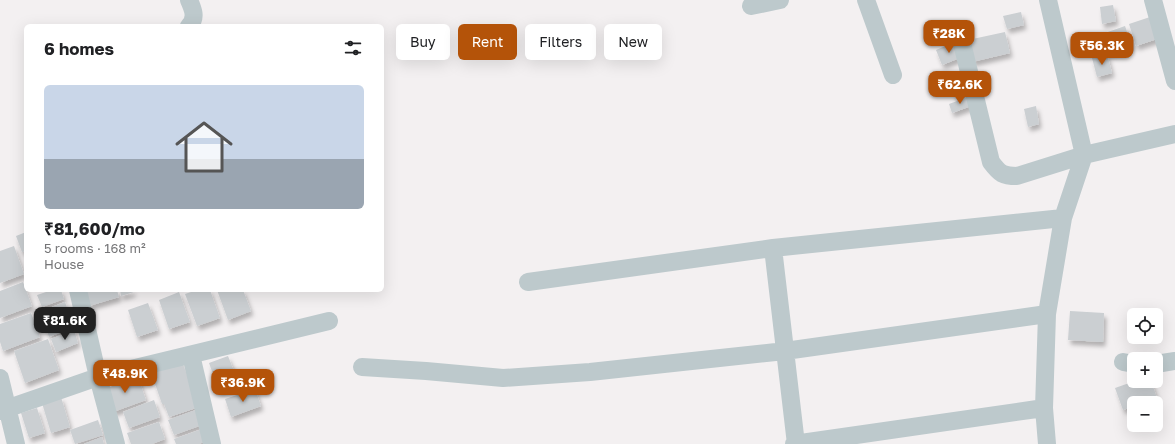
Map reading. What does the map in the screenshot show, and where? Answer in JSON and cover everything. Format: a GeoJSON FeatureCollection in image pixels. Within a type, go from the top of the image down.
{"type":"FeatureCollection","features":[{"type":"Feature","properties":{"kind":"street"},"geometry":{"type":"LineString","coordinates":[[189,0],[194,11],[193,22],[191,24]]}},
{"type":"Feature","properties":{"kind":"street"},"geometry":{"type":"LineString","coordinates":[[751,6],[780,0]]}},
{"type":"Feature","properties":{"kind":"street"},"geometry":{"type":"LineString","coordinates":[[866,0],[893,75]]}},
{"type":"Feature","properties":{"kind":"street"},"geometry":{"type":"LineString","coordinates":[[1047,444],[1044,408],[1047,314],[1063,218],[1084,155],[1048,0]]}},
{"type":"Feature","properties":{"kind":"street"},"geometry":{"type":"LineString","coordinates":[[1153,0],[1175,81]]}},
{"type":"Feature","properties":{"kind":"street"},"geometry":{"type":"LineString","coordinates":[[961,39],[991,162],[998,171],[1005,176],[1016,176],[1084,155],[1175,134]]}},
{"type":"Feature","properties":{"kind":"street"},"geometry":{"type":"LineString","coordinates":[[528,282],[773,248],[1063,218]]}},
{"type":"Feature","properties":{"kind":"street"},"geometry":{"type":"LineString","coordinates":[[773,248],[795,444],[1044,408]]}},
{"type":"Feature","properties":{"kind":"street"},"geometry":{"type":"LineString","coordinates":[[78,292],[98,377],[116,444]]}},
{"type":"Feature","properties":{"kind":"street"},"geometry":{"type":"LineString","coordinates":[[362,367],[502,378],[590,372],[785,352],[1047,314]]}},
{"type":"Feature","properties":{"kind":"street"},"geometry":{"type":"LineString","coordinates":[[4,410],[98,377],[329,321]]}},
{"type":"Feature","properties":{"kind":"street"},"geometry":{"type":"LineString","coordinates":[[191,354],[212,444]]}},
{"type":"Feature","properties":{"kind":"street"},"geometry":{"type":"LineString","coordinates":[[1163,363],[1175,360]]}},
{"type":"Feature","properties":{"kind":"street"},"geometry":{"type":"LineString","coordinates":[[0,378],[4,410],[16,444]]}},
{"type":"Feature","properties":{"kind":"building"},"geometry":{"type":"Polygon","coordinates":[[[1113,5],[1116,21],[1102,24],[1100,7],[1113,5]]]}},
{"type":"Feature","properties":{"kind":"building"},"geometry":{"type":"Polygon","coordinates":[[[1021,12],[1024,25],[1007,29],[1003,16],[1021,12]]]}},
{"type":"Feature","properties":{"kind":"building"},"geometry":{"type":"Polygon","coordinates":[[[1153,16],[1160,38],[1136,46],[1129,24],[1153,16]]]}},
{"type":"Feature","properties":{"kind":"building"},"geometry":{"type":"Polygon","coordinates":[[[1125,26],[1132,46],[1109,53],[1102,34],[1125,26]]]}},
{"type":"Feature","properties":{"kind":"building"},"geometry":{"type":"Polygon","coordinates":[[[1005,32],[1010,53],[972,62],[968,40],[1005,32]]]}},
{"type":"Feature","properties":{"kind":"building"},"geometry":{"type":"Polygon","coordinates":[[[955,42],[962,57],[942,65],[936,50],[955,42]]]}},
{"type":"Feature","properties":{"kind":"building"},"geometry":{"type":"Polygon","coordinates":[[[1107,54],[1112,73],[1097,77],[1092,58],[1107,54]]]}},
{"type":"Feature","properties":{"kind":"building"},"geometry":{"type":"Polygon","coordinates":[[[964,85],[967,92],[958,96],[955,88],[964,85]]]}},
{"type":"Feature","properties":{"kind":"building"},"geometry":{"type":"Polygon","coordinates":[[[968,97],[971,106],[952,113],[949,104],[968,97]]]}},
{"type":"Feature","properties":{"kind":"building"},"geometry":{"type":"Polygon","coordinates":[[[1036,106],[1039,124],[1028,127],[1024,109],[1036,106]]]}},
{"type":"Feature","properties":{"kind":"building"},"geometry":{"type":"Polygon","coordinates":[[[24,233],[24,252],[22,252],[16,236],[24,233]]]}},
{"type":"Feature","properties":{"kind":"building"},"geometry":{"type":"Polygon","coordinates":[[[14,246],[24,274],[0,283],[0,251],[14,246]]]}},
{"type":"Feature","properties":{"kind":"building"},"geometry":{"type":"Polygon","coordinates":[[[23,282],[24,292],[27,292],[32,306],[0,318],[0,291],[23,282]]]}},
{"type":"Feature","properties":{"kind":"building"},"geometry":{"type":"Polygon","coordinates":[[[46,292],[62,292],[64,299],[42,307],[37,295],[46,292]]]}},
{"type":"Feature","properties":{"kind":"building"},"geometry":{"type":"Polygon","coordinates":[[[86,292],[118,292],[119,297],[89,306],[86,292]]]}},
{"type":"Feature","properties":{"kind":"building"},"geometry":{"type":"Polygon","coordinates":[[[120,292],[134,292],[121,296],[120,292]]]}},
{"type":"Feature","properties":{"kind":"building"},"geometry":{"type":"Polygon","coordinates":[[[179,292],[190,322],[169,329],[159,300],[179,292]]]}},
{"type":"Feature","properties":{"kind":"building"},"geometry":{"type":"Polygon","coordinates":[[[191,292],[211,292],[220,318],[197,326],[185,294],[191,292]]]}},
{"type":"Feature","properties":{"kind":"building"},"geometry":{"type":"Polygon","coordinates":[[[218,292],[244,292],[251,311],[228,320],[218,292]]]}},
{"type":"Feature","properties":{"kind":"building"},"geometry":{"type":"Polygon","coordinates":[[[65,302],[69,313],[48,321],[44,310],[65,302]]]}},
{"type":"Feature","properties":{"kind":"building"},"geometry":{"type":"Polygon","coordinates":[[[148,303],[158,330],[137,337],[128,310],[148,303]]]}},
{"type":"Feature","properties":{"kind":"building"},"geometry":{"type":"Polygon","coordinates":[[[1070,311],[1104,313],[1103,342],[1068,340],[1070,311]]]}},
{"type":"Feature","properties":{"kind":"building"},"geometry":{"type":"Polygon","coordinates":[[[31,313],[40,337],[3,351],[0,342],[0,324],[31,313]]]}},
{"type":"Feature","properties":{"kind":"building"},"geometry":{"type":"Polygon","coordinates":[[[67,316],[72,328],[49,337],[45,324],[67,316]]]}},
{"type":"Feature","properties":{"kind":"building"},"geometry":{"type":"Polygon","coordinates":[[[74,330],[78,343],[56,352],[51,339],[74,330]]]}},
{"type":"Feature","properties":{"kind":"building"},"geometry":{"type":"Polygon","coordinates":[[[48,339],[59,370],[25,383],[14,351],[48,339]]]}},
{"type":"Feature","properties":{"kind":"building"},"geometry":{"type":"Polygon","coordinates":[[[228,356],[239,384],[219,391],[209,363],[228,356]]]}},
{"type":"Feature","properties":{"kind":"building"},"geometry":{"type":"Polygon","coordinates":[[[182,361],[193,393],[191,394],[196,408],[169,417],[164,404],[162,404],[151,372],[182,361]]]}},
{"type":"Feature","properties":{"kind":"building"},"geometry":{"type":"Polygon","coordinates":[[[138,377],[146,400],[113,412],[104,389],[138,377]]]}},
{"type":"Feature","properties":{"kind":"building"},"geometry":{"type":"Polygon","coordinates":[[[1127,384],[1127,388],[1153,388],[1156,396],[1127,396],[1127,409],[1123,410],[1115,388],[1127,384]]]}},
{"type":"Feature","properties":{"kind":"building"},"geometry":{"type":"Polygon","coordinates":[[[255,389],[261,406],[231,417],[225,399],[255,389]]]}},
{"type":"Feature","properties":{"kind":"building"},"geometry":{"type":"Polygon","coordinates":[[[61,397],[70,427],[51,433],[42,403],[61,397]]]}},
{"type":"Feature","properties":{"kind":"building"},"geometry":{"type":"Polygon","coordinates":[[[154,400],[160,417],[129,428],[123,412],[154,400]]]}},
{"type":"Feature","properties":{"kind":"building"},"geometry":{"type":"Polygon","coordinates":[[[37,408],[45,433],[29,438],[21,413],[37,408]]]}},
{"type":"Feature","properties":{"kind":"building"},"geometry":{"type":"Polygon","coordinates":[[[196,410],[202,425],[174,435],[168,420],[196,410]]]}},
{"type":"Feature","properties":{"kind":"building"},"geometry":{"type":"Polygon","coordinates":[[[98,420],[103,435],[75,444],[70,430],[98,420]]]}},
{"type":"Feature","properties":{"kind":"building"},"geometry":{"type":"Polygon","coordinates":[[[159,422],[165,439],[152,444],[131,444],[127,433],[159,422]]]}},
{"type":"Feature","properties":{"kind":"building"},"geometry":{"type":"Polygon","coordinates":[[[202,429],[206,441],[199,444],[176,444],[174,439],[202,429]]]}},
{"type":"Feature","properties":{"kind":"building"},"geometry":{"type":"Polygon","coordinates":[[[102,437],[104,444],[84,444],[102,437]]]}}]}
